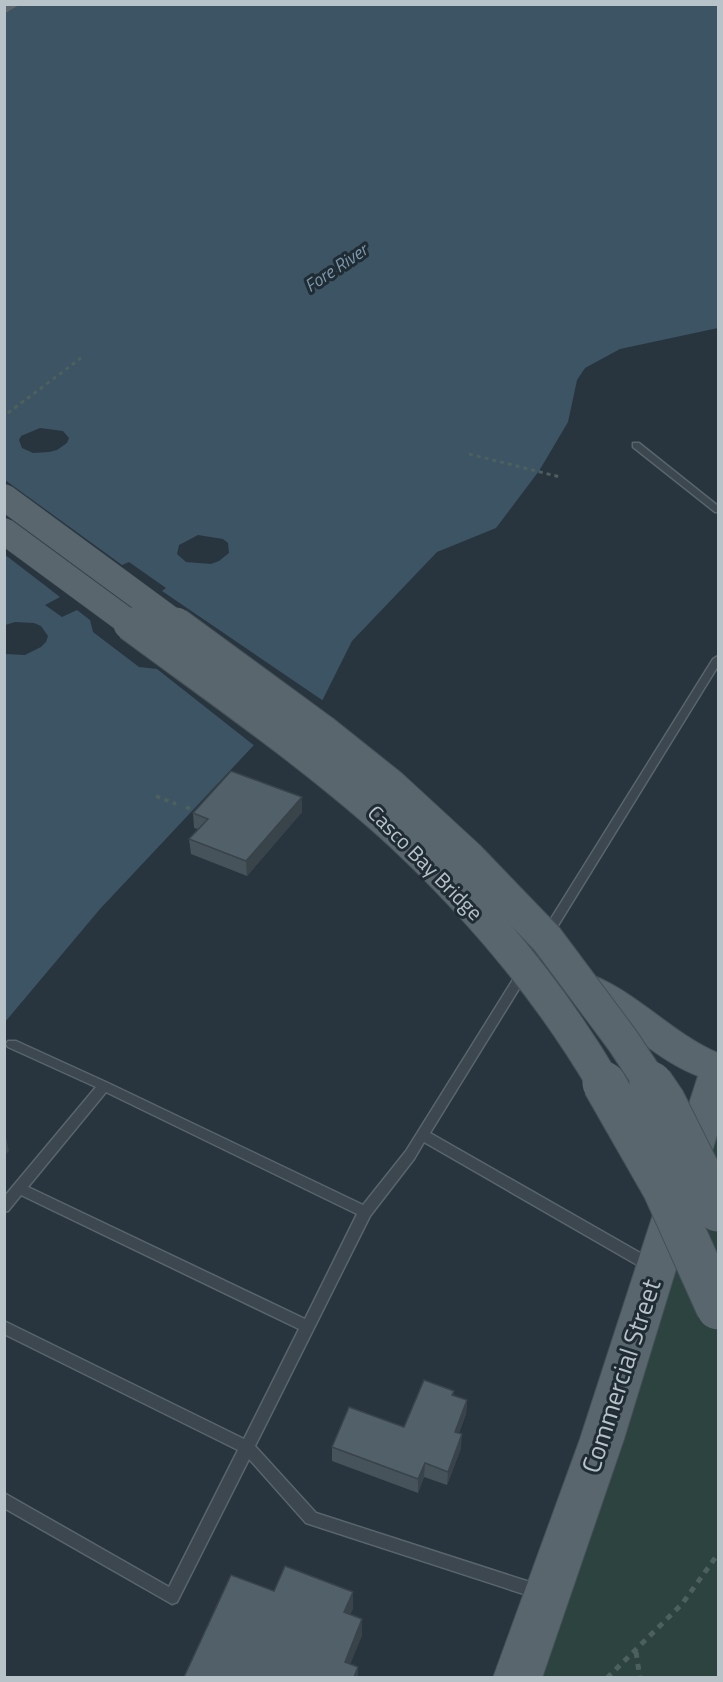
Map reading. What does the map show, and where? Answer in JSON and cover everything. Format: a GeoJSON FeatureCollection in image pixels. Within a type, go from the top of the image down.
{"type":"FeatureCollection","features":[{"type":"Feature","properties":{"kind":"main road"},"geometry":{"type":"LineString","coordinates":[[4,9],[13,4]]}},
{"type":"Feature","properties":{"kind":"main road","name":"Casco Bay Bridge"},"geometry":{"type":"LineString","coordinates":[[4,497],[316,726],[391,786],[468,857],[539,930],[581,984],[664,1102],[718,1210]]}},
{"type":"Feature","properties":{"kind":"main road","name":"Casco Bay Bridge"},"geometry":{"type":"LineString","coordinates":[[4,531],[305,755],[403,836],[449,882],[531,978],[597,1071],[639,1141],[676,1211],[718,1308]]}},
{"type":"Feature","properties":{"kind":"main road"},"geometry":{"type":"LineString","coordinates":[[581,984],[618,1006],[659,1039],[682,1053],[718,1068]]}},
{"type":"Feature","properties":{"kind":"main road","name":"Commercial Street"},"geometry":{"type":"LineString","coordinates":[[517,1677],[602,1439],[718,1073]]}},
{"type":"Feature","properties":{"kind":"lane"},"geometry":{"type":"LineString","coordinates":[[636,445],[718,510]]}},
{"type":"Feature","properties":{"kind":"lane"},"geometry":{"type":"LineString","coordinates":[[4,1500],[172,1597],[366,1212],[410,1155],[718,659]]}},
{"type":"Feature","properties":{"kind":"lane"},"geometry":{"type":"LineString","coordinates":[[12,1044],[366,1212]]}},
{"type":"Feature","properties":{"kind":"lane"},"geometry":{"type":"LineString","coordinates":[[4,1207],[104,1086]]}},
{"type":"Feature","properties":{"kind":"lane"},"geometry":{"type":"LineString","coordinates":[[422,1136],[657,1269]]}},
{"type":"Feature","properties":{"kind":"lane"},"geometry":{"type":"LineString","coordinates":[[20,1189],[308,1327]]}},
{"type":"Feature","properties":{"kind":"lane"},"geometry":{"type":"LineString","coordinates":[[4,1327],[248,1448],[311,1518],[546,1595]]}},
{"type":"Feature","properties":{"kind":"path"},"geometry":{"type":"LineString","coordinates":[[4,410],[9,413],[81,358]]}},
{"type":"Feature","properties":{"kind":"path"},"geometry":{"type":"LineString","coordinates":[[469,454],[560,477]]}},
{"type":"Feature","properties":{"kind":"path"},"geometry":{"type":"LineString","coordinates":[[156,796],[176,804]]}},
{"type":"Feature","properties":{"kind":"path"},"geometry":{"type":"LineString","coordinates":[[186,807],[192,810]]}},
{"type":"Feature","properties":{"kind":"path"},"geometry":{"type":"LineString","coordinates":[[607,1677],[682,1604],[718,1554]]}},
{"type":"Feature","properties":{"kind":"path"},"geometry":{"type":"LineString","coordinates":[[636,1651],[640,1677]]}},
{"type":"Feature","properties":{"kind":"green space"},"geometry":{"type":"Polygon","coordinates":[[[718,1072],[718,1677],[517,1677],[718,1072]]]}},
{"type":"Feature","properties":{"kind":"water","name":"Fore River"},"geometry":{"type":"Polygon","coordinates":[[[5,5],[718,5],[718,328],[620,349],[585,368],[577,380],[568,422],[539,471],[496,528],[437,552],[352,641],[322,701],[254,745],[100,909],[5,1022],[5,5]]]}},
{"type":"Feature","properties":{"kind":"pier"},"geometry":{"type":"Polygon","coordinates":[[[40,428],[63,431],[69,438],[67,443],[49,452],[33,453],[22,448],[19,440],[21,436],[40,428]]]}},
{"type":"Feature","properties":{"kind":"pier"},"geometry":{"type":"Polygon","coordinates":[[[5,480],[122,565],[129,562],[166,588],[162,591],[325,702],[256,747],[157,669],[139,667],[93,632],[90,620],[77,610],[62,617],[45,605],[60,597],[4,554],[5,480]]]}},
{"type":"Feature","properties":{"kind":"pier"},"geometry":{"type":"Polygon","coordinates":[[[198,535],[223,539],[228,543],[229,553],[211,564],[186,562],[177,554],[179,545],[198,535]]]}},
{"type":"Feature","properties":{"kind":"pier"},"geometry":{"type":"Polygon","coordinates":[[[15,622],[34,623],[41,626],[48,636],[46,642],[25,655],[5,654],[5,625],[15,622]]]}},
{"type":"Feature","properties":{"kind":"building"},"geometry":{"type":"Polygon","coordinates":[[[231,771],[302,797],[246,861],[189,839],[208,819],[193,813],[231,771]]]}},
{"type":"Feature","properties":{"kind":"building"},"geometry":{"type":"Polygon","coordinates":[[[424,1380],[454,1391],[452,1395],[467,1400],[455,1432],[462,1434],[448,1472],[425,1463],[418,1479],[332,1447],[349,1407],[404,1427],[424,1380]]]}},
{"type":"Feature","properties":{"kind":"building"},"geometry":{"type":"Polygon","coordinates":[[[285,1566],[353,1592],[344,1612],[362,1619],[345,1662],[358,1667],[354,1677],[184,1677],[231,1575],[274,1591],[285,1566]]]}}]}
